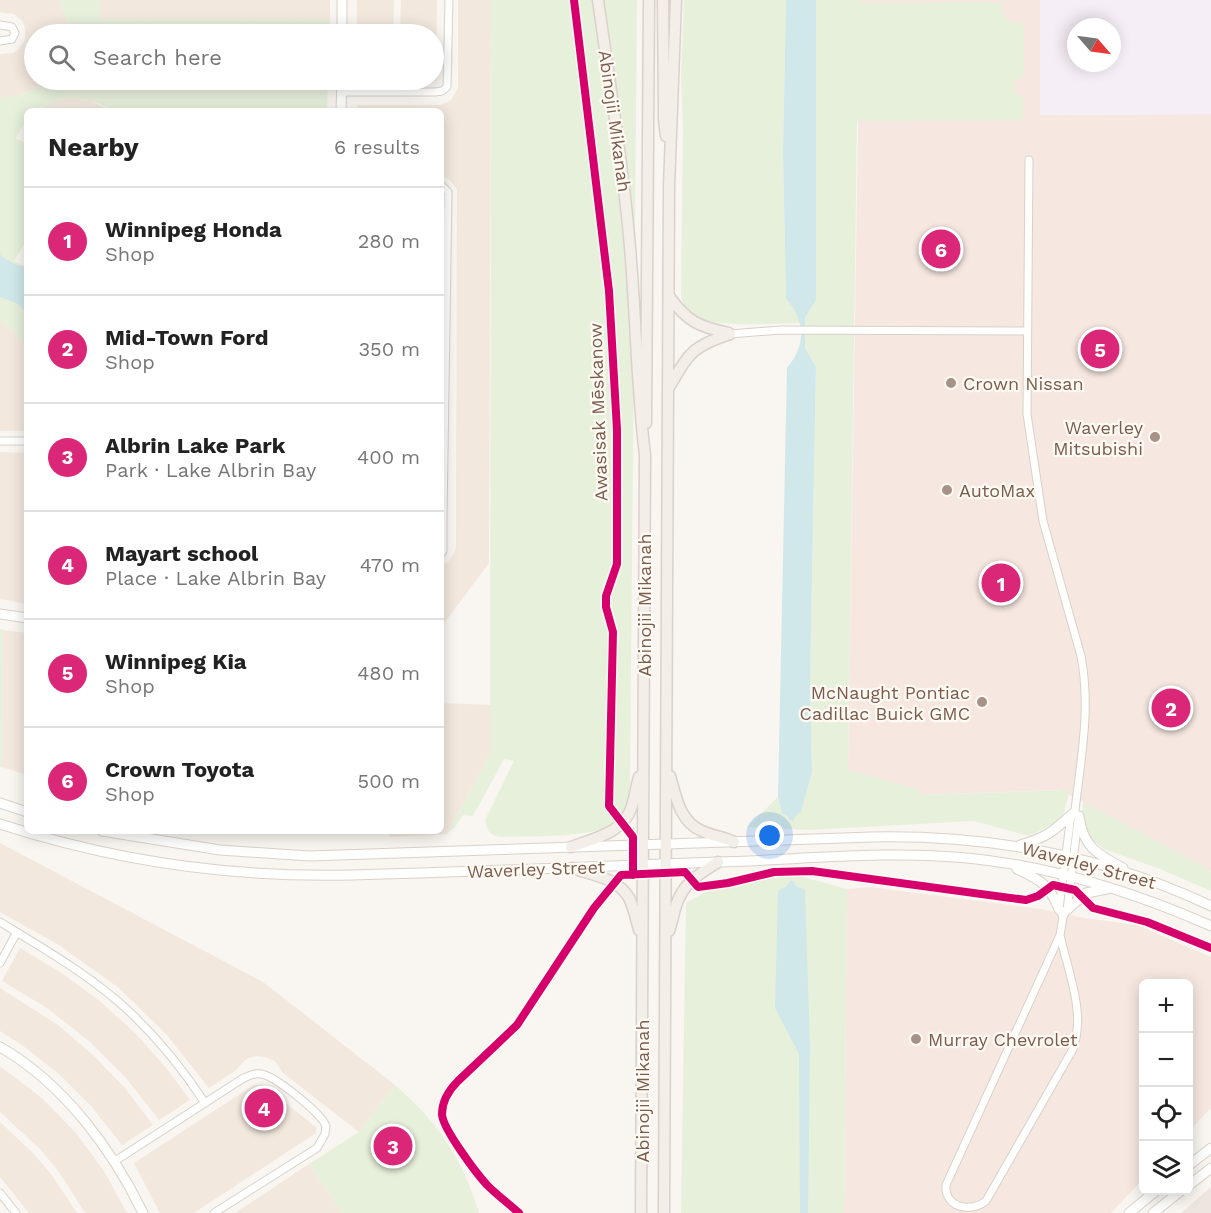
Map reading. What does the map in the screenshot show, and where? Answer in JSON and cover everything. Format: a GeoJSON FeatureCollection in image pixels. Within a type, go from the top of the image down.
{"type":"FeatureCollection","features":[{"type":"Feature","properties":{"kind":"main road"},"geometry":{"type":"LineString","coordinates":[[342,0],[342,24]]}},
{"type":"Feature","properties":{"kind":"main road","name":"Abinojii Mikanah"},"geometry":{"type":"LineString","coordinates":[[598,0],[626,205],[635,309],[639,408],[645,455],[641,1213]]}},
{"type":"Feature","properties":{"kind":"main road"},"geometry":{"type":"LineString","coordinates":[[645,455],[649,0]]}},
{"type":"Feature","properties":{"kind":"main road"},"geometry":{"type":"LineString","coordinates":[[663,0],[664,120],[670,163]]}},
{"type":"Feature","properties":{"kind":"main road","name":"Abinojii Mikanah"},"geometry":{"type":"LineString","coordinates":[[664,1213],[670,163],[676,0]]}},
{"type":"Feature","properties":{"kind":"main road"},"geometry":{"type":"LineString","coordinates":[[341,108],[342,92]]}},
{"type":"Feature","properties":{"kind":"main road"},"geometry":{"type":"LineString","coordinates":[[669,296],[677,308],[693,322],[703,327],[730,333]]}},
{"type":"Feature","properties":{"kind":"main road"},"geometry":{"type":"LineString","coordinates":[[668,390],[685,362],[697,348],[708,341],[730,333]]}},
{"type":"Feature","properties":{"kind":"main road"},"geometry":{"type":"LineString","coordinates":[[0,614],[24,618]]}},
{"type":"Feature","properties":{"kind":"main road"},"geometry":{"type":"LineString","coordinates":[[572,847],[611,832],[622,824],[632,807],[643,762]]}},
{"type":"Feature","properties":{"kind":"main road"},"geometry":{"type":"LineString","coordinates":[[666,765],[686,819],[699,830],[734,842]]}},
{"type":"Feature","properties":{"kind":"main road"},"geometry":{"type":"LineString","coordinates":[[0,803],[24,811]]}},
{"type":"Feature","properties":{"kind":"main road"},"geometry":{"type":"LineString","coordinates":[[1017,845],[1040,840],[1075,814],[1088,845],[1100,856],[1141,877]]}},
{"type":"Feature","properties":{"kind":"main road","name":"Waverley Street"},"geometry":{"type":"LineString","coordinates":[[0,824],[24,831]]}},
{"type":"Feature","properties":{"kind":"main road","name":"Waverley Street"},"geometry":{"type":"LineString","coordinates":[[33,834],[114,854],[169,864],[235,872],[329,876],[906,856],[964,858],[1004,862],[1067,876],[1113,889],[1211,926]]}},
{"type":"Feature","properties":{"kind":"main road","name":"Waverley Street"},"geometry":{"type":"LineString","coordinates":[[119,834],[195,847],[287,855],[360,855],[922,836],[962,838],[1017,845],[1069,856],[1141,877],[1211,906]]}},
{"type":"Feature","properties":{"kind":"main road"},"geometry":{"type":"LineString","coordinates":[[666,939],[683,891],[691,881],[718,862]]}},
{"type":"Feature","properties":{"kind":"main road"},"geometry":{"type":"LineString","coordinates":[[1004,862],[1046,884],[1063,912],[1086,893],[1113,889]]}},
{"type":"Feature","properties":{"kind":"main road"},"geometry":{"type":"LineString","coordinates":[[572,868],[608,880],[623,891],[632,907],[642,938]]}},
{"type":"Feature","properties":{"kind":"main road"},"geometry":{"type":"LineString","coordinates":[[0,1047],[66,1101],[94,1133],[115,1161],[143,1213]]}},
{"type":"Feature","properties":{"kind":"main road"},"geometry":{"type":"LineString","coordinates":[[1193,1162],[1211,1148]]}},
{"type":"Feature","properties":{"kind":"main road"},"geometry":{"type":"LineString","coordinates":[[1193,1182],[1211,1168]]}},
{"type":"Feature","properties":{"kind":"main road"},"geometry":{"type":"LineString","coordinates":[[1129,1213],[1152,1195]]}},
{"type":"Feature","properties":{"kind":"main road"},"geometry":{"type":"LineString","coordinates":[[1154,1213],[1177,1195]]}},
{"type":"Feature","properties":{"kind":"street"},"geometry":{"type":"LineString","coordinates":[[444,89],[447,87],[449,0]]}},
{"type":"Feature","properties":{"kind":"street"},"geometry":{"type":"LineString","coordinates":[[0,25],[12,27],[15,33],[12,39],[0,41]]}},
{"type":"Feature","properties":{"kind":"street"},"geometry":{"type":"LineString","coordinates":[[342,92],[435,92],[443,90]]}},
{"type":"Feature","properties":{"kind":"street"},"geometry":{"type":"LineString","coordinates":[[1029,160],[1027,414],[1043,521],[1072,621],[1084,675],[1085,738],[1060,935],[946,1185],[948,1199],[962,1209],[975,1209],[986,1201],[1074,1049],[1079,1024],[1078,1011],[1060,935]]}},
{"type":"Feature","properties":{"kind":"street"},"geometry":{"type":"LineString","coordinates":[[444,186],[448,192],[444,409]]}},
{"type":"Feature","properties":{"kind":"street"},"geometry":{"type":"LineString","coordinates":[[730,333],[781,330],[1026,331]]}},
{"type":"Feature","properties":{"kind":"street"},"geometry":{"type":"LineString","coordinates":[[0,441],[24,441]]}},
{"type":"Feature","properties":{"kind":"street"},"geometry":{"type":"LineString","coordinates":[[0,922],[80,972],[132,1014],[162,1047],[205,1103]]}},
{"type":"Feature","properties":{"kind":"street"},"geometry":{"type":"LineString","coordinates":[[0,963],[16,932]]}},
{"type":"Feature","properties":{"kind":"street"},"geometry":{"type":"LineString","coordinates":[[115,1161],[242,1079],[258,1074],[274,1079],[320,1115],[326,1126],[325,1134],[317,1148],[214,1213]]}},
{"type":"Feature","properties":{"kind":"street"},"geometry":{"type":"LineString","coordinates":[[0,1193],[16,1213]]}},
{"type":"Feature","properties":{"kind":"shaded area"},"geometry":{"type":"Polygon","coordinates":[[[0,0],[59,0],[68,24],[24,25],[14,14],[0,12],[0,0]]]}},
{"type":"Feature","properties":{"kind":"shaded area"},"geometry":{"type":"Polygon","coordinates":[[[100,0],[330,0],[330,20],[100,19],[100,0]]]}},
{"type":"Feature","properties":{"kind":"shaded area"},"geometry":{"type":"Polygon","coordinates":[[[357,0],[394,0],[393,24],[357,24],[357,0]]]}},
{"type":"Feature","properties":{"kind":"shaded area"},"geometry":{"type":"Polygon","coordinates":[[[401,0],[437,0],[437,24],[400,24],[401,0]]]}},
{"type":"Feature","properties":{"kind":"shaded area"},"geometry":{"type":"Polygon","coordinates":[[[458,0],[491,0],[489,563],[444,623],[444,564],[448,562],[456,547],[457,190],[450,180],[444,177],[444,108],[357,108],[357,105],[440,105],[451,100],[458,88],[458,0]]]}},
{"type":"Feature","properties":{"kind":"shaded area"},"geometry":{"type":"Polygon","coordinates":[[[860,0],[1040,0],[1040,115],[1211,114],[1211,872],[1060,790],[921,795],[848,770],[860,0]]]}},
{"type":"Feature","properties":{"kind":"shaded area"},"geometry":{"type":"Polygon","coordinates":[[[1040,0],[1211,0],[1211,114],[1040,115],[1040,0]]]}},
{"type":"Feature","properties":{"kind":"shaded area"},"geometry":{"type":"Polygon","coordinates":[[[24,41],[24,90],[34,90],[12,97],[0,97],[0,54],[13,53],[24,41]]]}},
{"type":"Feature","properties":{"kind":"shaded area"},"geometry":{"type":"Polygon","coordinates":[[[69,98],[89,100],[106,108],[41,108],[69,98]]]}},
{"type":"Feature","properties":{"kind":"shaded area"},"geometry":{"type":"Polygon","coordinates":[[[0,320],[16,334],[24,346],[24,431],[0,431],[0,320]]]}},
{"type":"Feature","properties":{"kind":"shaded area"},"geometry":{"type":"Polygon","coordinates":[[[0,452],[24,453],[24,603],[0,599],[0,452]]]}},
{"type":"Feature","properties":{"kind":"shaded area"},"geometry":{"type":"Polygon","coordinates":[[[3,630],[24,633],[24,774],[2,767],[3,630]]]}},
{"type":"Feature","properties":{"kind":"shaded area"},"geometry":{"type":"Polygon","coordinates":[[[444,703],[490,705],[490,754],[447,834],[389,837],[389,834],[444,834],[444,703]]]}},
{"type":"Feature","properties":{"kind":"shaded area"},"geometry":{"type":"Polygon","coordinates":[[[0,843],[263,982],[395,1085],[359,1132],[283,1073],[275,1061],[265,1057],[255,1056],[246,1059],[235,1071],[209,1088],[167,1035],[119,988],[59,945],[0,912],[0,843]]]}},
{"type":"Feature","properties":{"kind":"shaded area"},"geometry":{"type":"Polygon","coordinates":[[[870,887],[1041,909],[1137,925],[1211,957],[1211,1108],[1193,1127],[1193,979],[1139,979],[1139,1183],[1111,1213],[844,1213],[847,889],[870,887]]]}},
{"type":"Feature","properties":{"kind":"shaded area"},"geometry":{"type":"Polygon","coordinates":[[[20,948],[63,974],[101,1002],[136,1034],[167,1069],[190,1100],[159,1120],[127,1079],[89,1041],[47,1008],[2,981],[20,948]]]}},
{"type":"Feature","properties":{"kind":"shaded area"},"geometry":{"type":"Polygon","coordinates":[[[0,988],[58,1025],[93,1055],[125,1088],[153,1125],[122,1145],[92,1107],[59,1074],[0,1031],[0,988]]]}},
{"type":"Feature","properties":{"kind":"shaded area"},"geometry":{"type":"Polygon","coordinates":[[[0,1066],[43,1099],[76,1133],[104,1171],[127,1213],[85,1213],[59,1172],[41,1150],[0,1112],[0,1066]]]}},
{"type":"Feature","properties":{"kind":"shaded area"},"geometry":{"type":"Polygon","coordinates":[[[254,1085],[263,1085],[316,1127],[316,1133],[194,1213],[160,1213],[134,1163],[254,1085]]]}},
{"type":"Feature","properties":{"kind":"shaded area"},"geometry":{"type":"Polygon","coordinates":[[[0,1122],[32,1152],[51,1174],[77,1213],[29,1213],[0,1177],[0,1122]]]}},
{"type":"Feature","properties":{"kind":"shaded area"},"geometry":{"type":"Polygon","coordinates":[[[309,1164],[342,1213],[235,1213],[309,1164]]]}},
{"type":"Feature","properties":{"kind":"shaded area"},"geometry":{"type":"Polygon","coordinates":[[[1211,1187],[1211,1213],[1181,1213],[1211,1187]]]}},
{"type":"Feature","properties":{"kind":"green space"},"geometry":{"type":"Polygon","coordinates":[[[59,0],[100,0],[100,19],[330,20],[330,24],[68,24],[59,0]]]}},
{"type":"Feature","properties":{"kind":"green space"},"geometry":{"type":"Polygon","coordinates":[[[491,0],[637,0],[630,784],[625,807],[616,821],[601,829],[574,834],[500,837],[489,832],[485,820],[514,761],[504,759],[473,816],[463,815],[447,834],[490,754],[491,0]]]}},
{"type":"Feature","properties":{"kind":"green space"},"geometry":{"type":"Polygon","coordinates":[[[684,0],[786,0],[783,153],[786,299],[797,313],[800,323],[729,324],[715,322],[693,315],[683,301],[681,295],[683,129],[681,78],[684,0]]]}},
{"type":"Feature","properties":{"kind":"green space"},"geometry":{"type":"Polygon","coordinates":[[[816,0],[860,0],[860,3],[1000,2],[1004,16],[1011,23],[1019,21],[1024,27],[1024,74],[1021,79],[1014,80],[1015,93],[1023,96],[1023,120],[857,121],[848,770],[919,789],[921,795],[1070,790],[1062,819],[1030,836],[973,821],[810,830],[747,827],[778,797],[782,813],[806,791],[812,772],[810,682],[816,367],[805,348],[805,318],[816,299],[816,0]]]}},
{"type":"Feature","properties":{"kind":"green space"},"geometry":{"type":"Polygon","coordinates":[[[33,90],[328,90],[327,108],[107,108],[82,99],[65,99],[41,108],[24,108],[24,124],[16,138],[24,142],[24,245],[14,261],[24,266],[24,346],[16,334],[0,320],[0,97],[33,90]]]}},
{"type":"Feature","properties":{"kind":"green space"},"geometry":{"type":"Polygon","coordinates":[[[0,629],[3,630],[2,767],[0,766],[0,629]]]}},
{"type":"Feature","properties":{"kind":"green space"},"geometry":{"type":"Polygon","coordinates":[[[1083,802],[1200,864],[1211,872],[1211,891],[1160,869],[1104,849],[1087,836],[1082,813],[1083,802]]]}},
{"type":"Feature","properties":{"kind":"green space"},"geometry":{"type":"Polygon","coordinates":[[[792,874],[847,889],[844,1213],[681,1213],[686,903],[715,887],[792,874]]]}},
{"type":"Feature","properties":{"kind":"green space"},"geometry":{"type":"Polygon","coordinates":[[[395,1085],[424,1113],[447,1143],[465,1175],[479,1213],[342,1213],[309,1164],[359,1132],[395,1085]]]}},
{"type":"Feature","properties":{"kind":"water"},"geometry":{"type":"Polygon","coordinates":[[[786,0],[816,0],[816,300],[805,318],[805,348],[816,367],[810,682],[812,772],[801,812],[793,821],[782,813],[778,797],[787,368],[798,351],[801,333],[797,316],[786,299],[783,153],[786,0]]]}},
{"type":"Feature","properties":{"kind":"water"},"geometry":{"type":"Polygon","coordinates":[[[0,252],[1,256],[24,267],[24,310],[18,304],[0,297],[0,252]]]}},
{"type":"Feature","properties":{"kind":"water"},"geometry":{"type":"Polygon","coordinates":[[[790,881],[794,881],[796,886],[805,890],[810,1046],[808,1213],[800,1213],[799,1054],[775,1008],[778,891],[787,886],[790,881]]]}},
{"type":"Feature","properties":{"kind":"cycle path","name":"Awasisak Mēskanow"},"geometry":{"type":"LineString","coordinates":[[574,0],[609,291],[617,430],[617,564],[606,596],[606,607],[613,632],[609,806],[633,837],[633,875]]}},
{"type":"Feature","properties":{"kind":"cycle path"},"geometry":{"type":"LineString","coordinates":[[519,1213],[487,1185],[461,1151],[444,1121],[443,1104],[455,1084],[517,1025],[594,908],[621,875],[685,872],[698,887],[728,883],[774,872],[812,871],[1026,900],[1038,896],[1053,885],[1075,890],[1093,908],[1147,922],[1211,948]]}},
{"type":"Feature","properties":{"kind":"place","name":"Crown Toyota"},"geometry":{"type":"Point","coordinates":[941,249]}},
{"type":"Feature","properties":{"kind":"place","name":"Winnipeg Kia"},"geometry":{"type":"Point","coordinates":[1100,349]}},
{"type":"Feature","properties":{"kind":"place","name":"Crown Nissan"},"geometry":{"type":"Point","coordinates":[951,383]}},
{"type":"Feature","properties":{"kind":"place","name":"Waverley Mitsubishi"},"geometry":{"type":"Point","coordinates":[1155,437]}},
{"type":"Feature","properties":{"kind":"place","name":"AutoMax"},"geometry":{"type":"Point","coordinates":[947,490]}},
{"type":"Feature","properties":{"kind":"place","name":"Winnipeg Honda"},"geometry":{"type":"Point","coordinates":[1001,583]}},
{"type":"Feature","properties":{"kind":"place","name":"McNaught Pontiac Cadillac Buick GMC"},"geometry":{"type":"Point","coordinates":[982,702]}},
{"type":"Feature","properties":{"kind":"place","name":"Mid-Town Ford"},"geometry":{"type":"Point","coordinates":[1171,708]}},
{"type":"Feature","properties":{"kind":"place","name":"Murray Chevrolet"},"geometry":{"type":"Point","coordinates":[916,1039]}},
{"type":"Feature","properties":{"kind":"place","name":"Mayart school"},"geometry":{"type":"Point","coordinates":[264,1108]}},
{"type":"Feature","properties":{"kind":"place","name":"Albrin Lake Park"},"geometry":{"type":"Point","coordinates":[393,1146]}}]}
